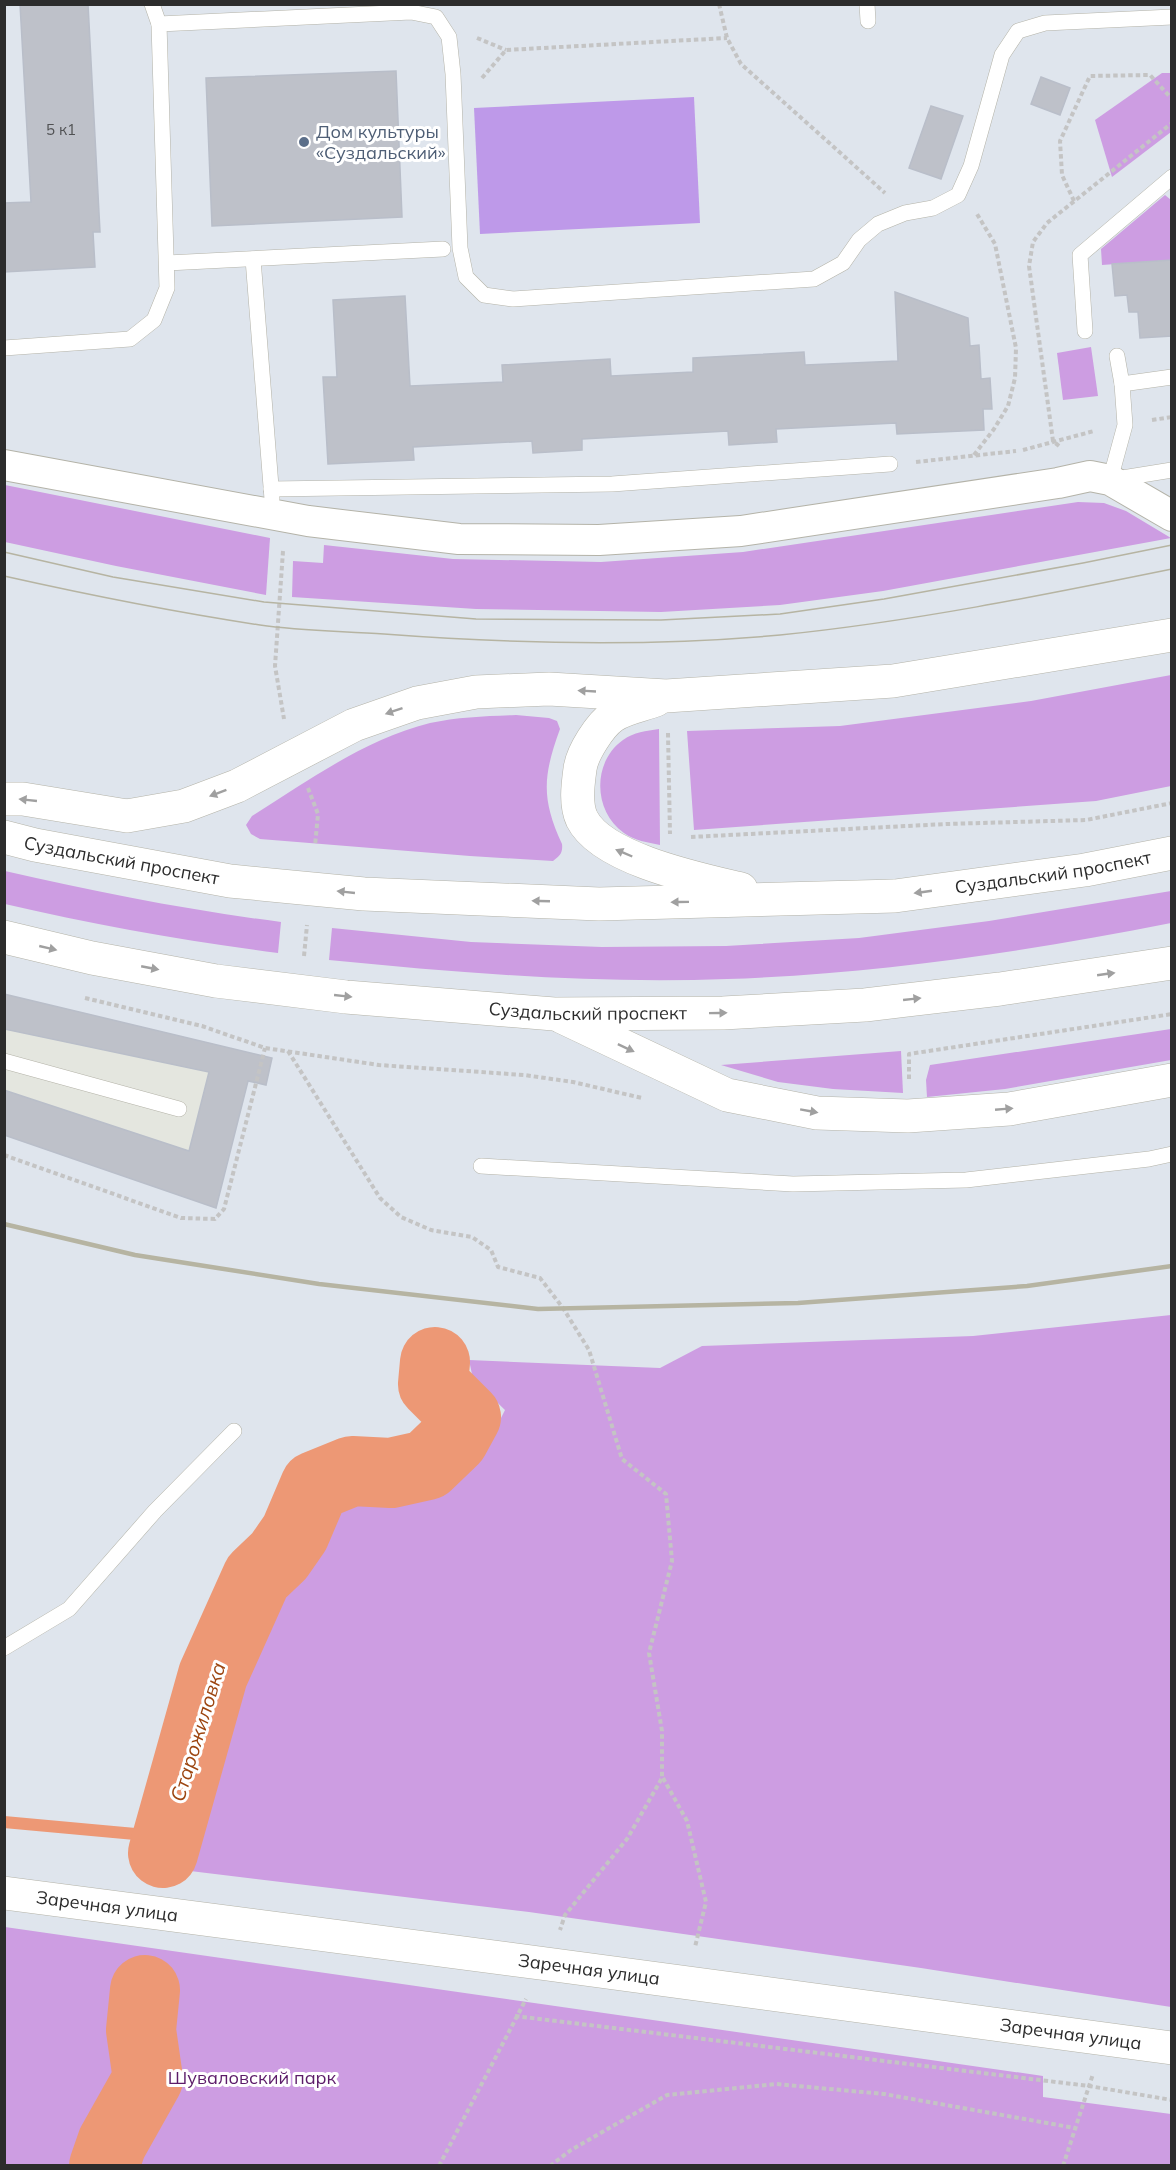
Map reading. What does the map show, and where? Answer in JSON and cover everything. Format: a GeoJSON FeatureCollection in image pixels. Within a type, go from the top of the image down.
{"type":"FeatureCollection","features":[{"type":"Feature","properties":{"kind":"main road"},"geometry":{"type":"LineString","coordinates":[[4,799],[23,799],[127,816],[184,806],[237,786],[354,725],[417,703],[476,692],[549,689],[666,696],[893,681],[1172,635]]}},
{"type":"Feature","properties":{"kind":"main road"},"geometry":{"type":"LineString","coordinates":[[666,696],[613,716],[593,738],[581,761],[577,790],[581,818],[597,838],[617,850],[679,873],[781,900]]}},
{"type":"Feature","properties":{"kind":"main road","name":"Суздальский проспект"},"geometry":{"type":"LineString","coordinates":[[4,837],[35,845],[230,881],[364,894],[599,904],[895,896],[1085,870],[1172,853]]}},
{"type":"Feature","properties":{"kind":"main road","name":"Суздальский проспект"},"geometry":{"type":"LineString","coordinates":[[4,937],[92,958],[216,981],[346,997],[554,1014],[723,1013],[865,1005],[1000,989],[1172,963]]}},
{"type":"Feature","properties":{"kind":"main road"},"geometry":{"type":"LineString","coordinates":[[554,1014],[727,1095],[817,1113],[908,1116],[1009,1109],[1172,1080]]}},
{"type":"Feature","properties":{"kind":"main road","name":"Заречная улица"},"geometry":{"type":"LineString","coordinates":[[4,1893],[1172,2048]]}},
{"type":"Feature","properties":{"kind":"street"},"geometry":{"type":"LineString","coordinates":[[4,465],[272,502],[308,521],[459,539],[610,539],[741,531],[1100,478],[1172,516]]}},
{"type":"Feature","properties":{"kind":"lane"},"geometry":{"type":"LineString","coordinates":[[4,348],[130,339],[154,320],[167,288],[167,263],[159,24],[152,4]]}},
{"type":"Feature","properties":{"kind":"lane"},"geometry":{"type":"LineString","coordinates":[[867,4],[868,21]]}},
{"type":"Feature","properties":{"kind":"lane"},"geometry":{"type":"LineString","coordinates":[[159,24],[411,12],[436,17],[449,37],[454,90],[460,248],[466,277],[484,295],[513,299],[814,279],[843,263],[859,240],[878,224],[905,213],[933,208],[958,195],[971,166],[1002,55],[1018,31],[1045,23],[1172,17]]}},
{"type":"Feature","properties":{"kind":"lane"},"geometry":{"type":"LineString","coordinates":[[1085,331],[1080,255],[1172,177]]}},
{"type":"Feature","properties":{"kind":"lane"},"geometry":{"type":"LineString","coordinates":[[167,263],[443,249]]}},
{"type":"Feature","properties":{"kind":"lane"},"geometry":{"type":"LineString","coordinates":[[253,260],[272,502],[612,484],[890,464]]}},
{"type":"Feature","properties":{"kind":"lane"},"geometry":{"type":"LineString","coordinates":[[1100,478],[1125,425],[1117,356]]}},
{"type":"Feature","properties":{"kind":"lane"},"geometry":{"type":"LineString","coordinates":[[1122,384],[1172,377]]}},
{"type":"Feature","properties":{"kind":"lane"},"geometry":{"type":"LineString","coordinates":[[1100,478],[1172,470]]}},
{"type":"Feature","properties":{"kind":"lane"},"geometry":{"type":"LineString","coordinates":[[4,1061],[179,1109]]}},
{"type":"Feature","properties":{"kind":"lane"},"geometry":{"type":"LineString","coordinates":[[481,1166],[793,1184],[966,1180],[1149,1159],[1172,1154]]}},
{"type":"Feature","properties":{"kind":"lane"},"geometry":{"type":"LineString","coordinates":[[4,1648],[69,1609],[155,1511],[234,1431]]}},
{"type":"Feature","properties":{"kind":"path"},"geometry":{"type":"LineString","coordinates":[[719,4],[727,38],[741,64],[905,213]]}},
{"type":"Feature","properties":{"kind":"path"},"geometry":{"type":"LineString","coordinates":[[454,90],[473,90],[506,50],[727,38]]}},
{"type":"Feature","properties":{"kind":"path"},"geometry":{"type":"LineString","coordinates":[[1074,201],[1062,175],[1060,141],[1090,76],[1150,75],[1172,99]]}},
{"type":"Feature","properties":{"kind":"path"},"geometry":{"type":"LineString","coordinates":[[1100,478],[1053,441],[1029,266],[1033,242],[1047,223],[1172,123]]}},
{"type":"Feature","properties":{"kind":"path"},"geometry":{"type":"LineString","coordinates":[[958,195],[979,216],[995,244],[1016,348],[1015,378],[1008,406],[974,455]]}},
{"type":"Feature","properties":{"kind":"path"},"geometry":{"type":"LineString","coordinates":[[890,464],[1024,450],[1053,441],[1172,417]]}},
{"type":"Feature","properties":{"kind":"path"},"geometry":{"type":"LineString","coordinates":[[284,720],[275,666],[282,551],[310,555],[308,521]]}},
{"type":"Feature","properties":{"kind":"path"},"geometry":{"type":"LineString","coordinates":[[668,729],[670,838]]}},
{"type":"Feature","properties":{"kind":"path"},"geometry":{"type":"LineString","coordinates":[[307,785],[318,814],[315,846]]}},
{"type":"Feature","properties":{"kind":"path"},"geometry":{"type":"LineString","coordinates":[[681,837],[946,824],[1086,820],[1172,803]]}},
{"type":"Feature","properties":{"kind":"path"},"geometry":{"type":"LineString","coordinates":[[304,957],[307,924]]}},
{"type":"Feature","properties":{"kind":"path"},"geometry":{"type":"LineString","coordinates":[[908,1083],[909,1054],[1172,1014]]}},
{"type":"Feature","properties":{"kind":"path"},"geometry":{"type":"LineString","coordinates":[[4,1155],[181,1218],[214,1219],[224,1209],[265,1047]]}},
{"type":"Feature","properties":{"kind":"path"},"geometry":{"type":"LineString","coordinates":[[288,1051],[380,1198],[401,1217],[431,1230],[472,1237],[492,1250],[498,1267],[540,1278],[563,1308],[589,1350],[622,1459],[666,1494],[672,1561],[649,1653],[662,1731],[662,1778],[627,1839],[565,1915],[547,1964],[515,2016],[440,2166]]}},
{"type":"Feature","properties":{"kind":"path"},"geometry":{"type":"LineString","coordinates":[[662,1778],[687,1821],[706,1902],[688,1983]]}},
{"type":"Feature","properties":{"kind":"path"},"geometry":{"type":"LineString","coordinates":[[515,2016],[1089,2086],[1172,2100]]}},
{"type":"Feature","properties":{"kind":"path"},"geometry":{"type":"LineString","coordinates":[[1063,2166],[1104,2039]]}},
{"type":"Feature","properties":{"kind":"path"},"geometry":{"type":"LineString","coordinates":[[550,2166],[572,2150],[667,2095],[776,2084],[884,2094],[1075,2128]]}},
{"type":"Feature","properties":{"kind":"shaded area"},"geometry":{"type":"Polygon","coordinates":[[[694,97],[700,223],[480,234],[474,108],[694,97]]]}},
{"type":"Feature","properties":{"kind":"shaded area"},"geometry":{"type":"Polygon","coordinates":[[[5,994],[254,1054],[216,1208],[5,1135],[5,994]]]}},
{"type":"Feature","properties":{"kind":"shaded area"},"geometry":{"type":"Polygon","coordinates":[[[429,1362],[442,1363],[444,1385],[453,1393],[474,1403],[471,1423],[454,1439],[449,1429],[454,1416],[420,1385],[429,1362]]]}},
{"type":"Feature","properties":{"kind":"green space"},"geometry":{"type":"Polygon","coordinates":[[[1162,73],[1171,73],[1171,132],[1112,177],[1095,120],[1162,73]]]}},
{"type":"Feature","properties":{"kind":"green space"},"geometry":{"type":"Polygon","coordinates":[[[1165,195],[1171,200],[1171,260],[1102,265],[1101,249],[1165,195]]]}},
{"type":"Feature","properties":{"kind":"green space"},"geometry":{"type":"Polygon","coordinates":[[[1091,347],[1098,396],[1063,400],[1057,353],[1091,347]]]}},
{"type":"Feature","properties":{"kind":"green space"},"geometry":{"type":"Polygon","coordinates":[[[5,485],[270,538],[266,595],[5,542],[5,485]]]}},
{"type":"Feature","properties":{"kind":"green space"},"geometry":{"type":"Polygon","coordinates":[[[1078,502],[1104,503],[1126,511],[1171,538],[883,591],[780,605],[661,612],[476,609],[292,597],[293,561],[323,563],[324,545],[453,559],[601,562],[743,552],[1078,502]]]}},
{"type":"Feature","properties":{"kind":"green space"},"geometry":{"type":"Polygon","coordinates":[[[1171,675],[1171,786],[1096,801],[694,830],[687,731],[840,726],[1031,701],[1171,675]]]}},
{"type":"Feature","properties":{"kind":"green space"},"geometry":{"type":"Polygon","coordinates":[[[516,715],[549,718],[557,721],[560,729],[550,760],[547,787],[550,813],[562,844],[558,858],[553,861],[260,839],[251,834],[246,825],[252,816],[316,775],[383,739],[441,721],[516,715]]]}},
{"type":"Feature","properties":{"kind":"green space"},"geometry":{"type":"Polygon","coordinates":[[[659,729],[660,845],[632,838],[614,824],[606,812],[600,786],[606,761],[613,749],[631,735],[659,729]]]}},
{"type":"Feature","properties":{"kind":"green space"},"geometry":{"type":"Polygon","coordinates":[[[5,871],[142,900],[281,922],[278,953],[141,932],[5,904],[5,871]]]}},
{"type":"Feature","properties":{"kind":"green space"},"geometry":{"type":"Polygon","coordinates":[[[1171,891],[1171,923],[1006,952],[839,972],[727,979],[577,979],[329,960],[332,928],[471,942],[602,947],[726,946],[859,938],[989,921],[1171,891]]]}},
{"type":"Feature","properties":{"kind":"green space"},"geometry":{"type":"Polygon","coordinates":[[[1171,1029],[1171,1060],[1005,1089],[927,1097],[926,1080],[930,1065],[1171,1029]]]}},
{"type":"Feature","properties":{"kind":"green space"},"geometry":{"type":"Polygon","coordinates":[[[901,1051],[903,1093],[833,1089],[778,1082],[721,1065],[901,1051]]]}},
{"type":"Feature","properties":{"kind":"green space"},"geometry":{"type":"Polygon","coordinates":[[[1171,1315],[1171,2007],[921,1968],[529,1912],[182,1870],[218,1709],[244,1655],[265,1589],[293,1562],[350,1490],[383,1483],[425,1479],[465,1456],[497,1426],[505,1410],[473,1379],[469,1360],[660,1368],[702,1346],[973,1336],[1171,1315]]]}},
{"type":"Feature","properties":{"kind":"green space","name":"Шуваловский парк"},"geometry":{"type":"Polygon","coordinates":[[[5,1927],[1043,2076],[1043,2097],[1171,2114],[1171,2165],[5,2165],[5,1927]]]}},
{"type":"Feature","properties":{"kind":"building"},"geometry":{"type":"Polygon","coordinates":[[[20,4],[88,4],[100,232],[93,232],[95,267],[4,272],[4,203],[31,202],[20,4]]]}},
{"type":"Feature","properties":{"kind":"building","name":"Дом культуры «Суздальский»"},"geometry":{"type":"Polygon","coordinates":[[[396,71],[402,217],[212,226],[206,78],[396,71]]]}},
{"type":"Feature","properties":{"kind":"building"},"geometry":{"type":"Polygon","coordinates":[[[1041,77],[1070,88],[1060,115],[1031,104],[1041,77]]]}},
{"type":"Feature","properties":{"kind":"building"},"geometry":{"type":"Polygon","coordinates":[[[931,106],[963,116],[941,179],[909,168],[931,106]]]}},
{"type":"Feature","properties":{"kind":"building"},"geometry":{"type":"Polygon","coordinates":[[[1172,260],[1172,336],[1140,338],[1138,312],[1129,312],[1127,295],[1115,296],[1112,264],[1172,260]]]}},
{"type":"Feature","properties":{"kind":"building"},"geometry":{"type":"Polygon","coordinates":[[[895,292],[968,318],[970,346],[979,345],[981,379],[990,378],[992,409],[983,409],[984,430],[897,434],[896,423],[776,429],[777,442],[729,445],[728,431],[582,439],[582,450],[533,453],[532,441],[413,447],[414,460],[328,464],[323,377],[337,377],[333,300],[405,296],[410,386],[503,382],[502,365],[610,359],[611,376],[693,372],[693,358],[804,352],[805,365],[898,361],[895,292]]]}},
{"type":"Feature","properties":{"kind":"building"},"geometry":{"type":"Polygon","coordinates":[[[4,994],[272,1058],[266,1085],[248,1081],[216,1208],[4,1135],[4,1090],[189,1151],[209,1072],[4,1029],[4,994]]]}},
{"type":"Feature","properties":{"kind":"waterway","name":"Старожиловка"},"geometry":{"type":"LineString","coordinates":[[163,1853],[213,1675],[257,1577],[279,1556],[295,1533],[315,1486],[352,1471],[391,1473],[427,1465],[454,1439],[466,1417],[433,1384],[435,1362]]}},
{"type":"Feature","properties":{"kind":"waterway"},"geometry":{"type":"LineString","coordinates":[[4,1822],[168,1837]]}},
{"type":"Feature","properties":{"kind":"waterway","name":"Старожиловка"},"geometry":{"type":"LineString","coordinates":[[104,2166],[112,2143],[148,2079],[141,2030],[145,1990]]}},
{"type":"Feature","properties":{"kind":"tram line"},"geometry":{"type":"LineString","coordinates":[[4,552],[113,577],[264,602],[476,619],[661,620],[780,614],[884,599],[1172,545]]}},
{"type":"Feature","properties":{"kind":"tram line"},"geometry":{"type":"LineString","coordinates":[[4,576],[164,609],[275,627],[483,640],[632,643],[731,639],[878,623],[1026,598],[1172,569]]}},
{"type":"Feature","properties":{"kind":"railway"},"geometry":{"type":"LineString","coordinates":[[4,1224],[135,1255],[319,1284],[538,1309],[798,1303],[1027,1286],[1172,1266]]}},
{"type":"Feature","properties":{"kind":"place","name":"Дом культуры «Суздальский»"},"geometry":{"type":"Point","coordinates":[304,142]}}]}
